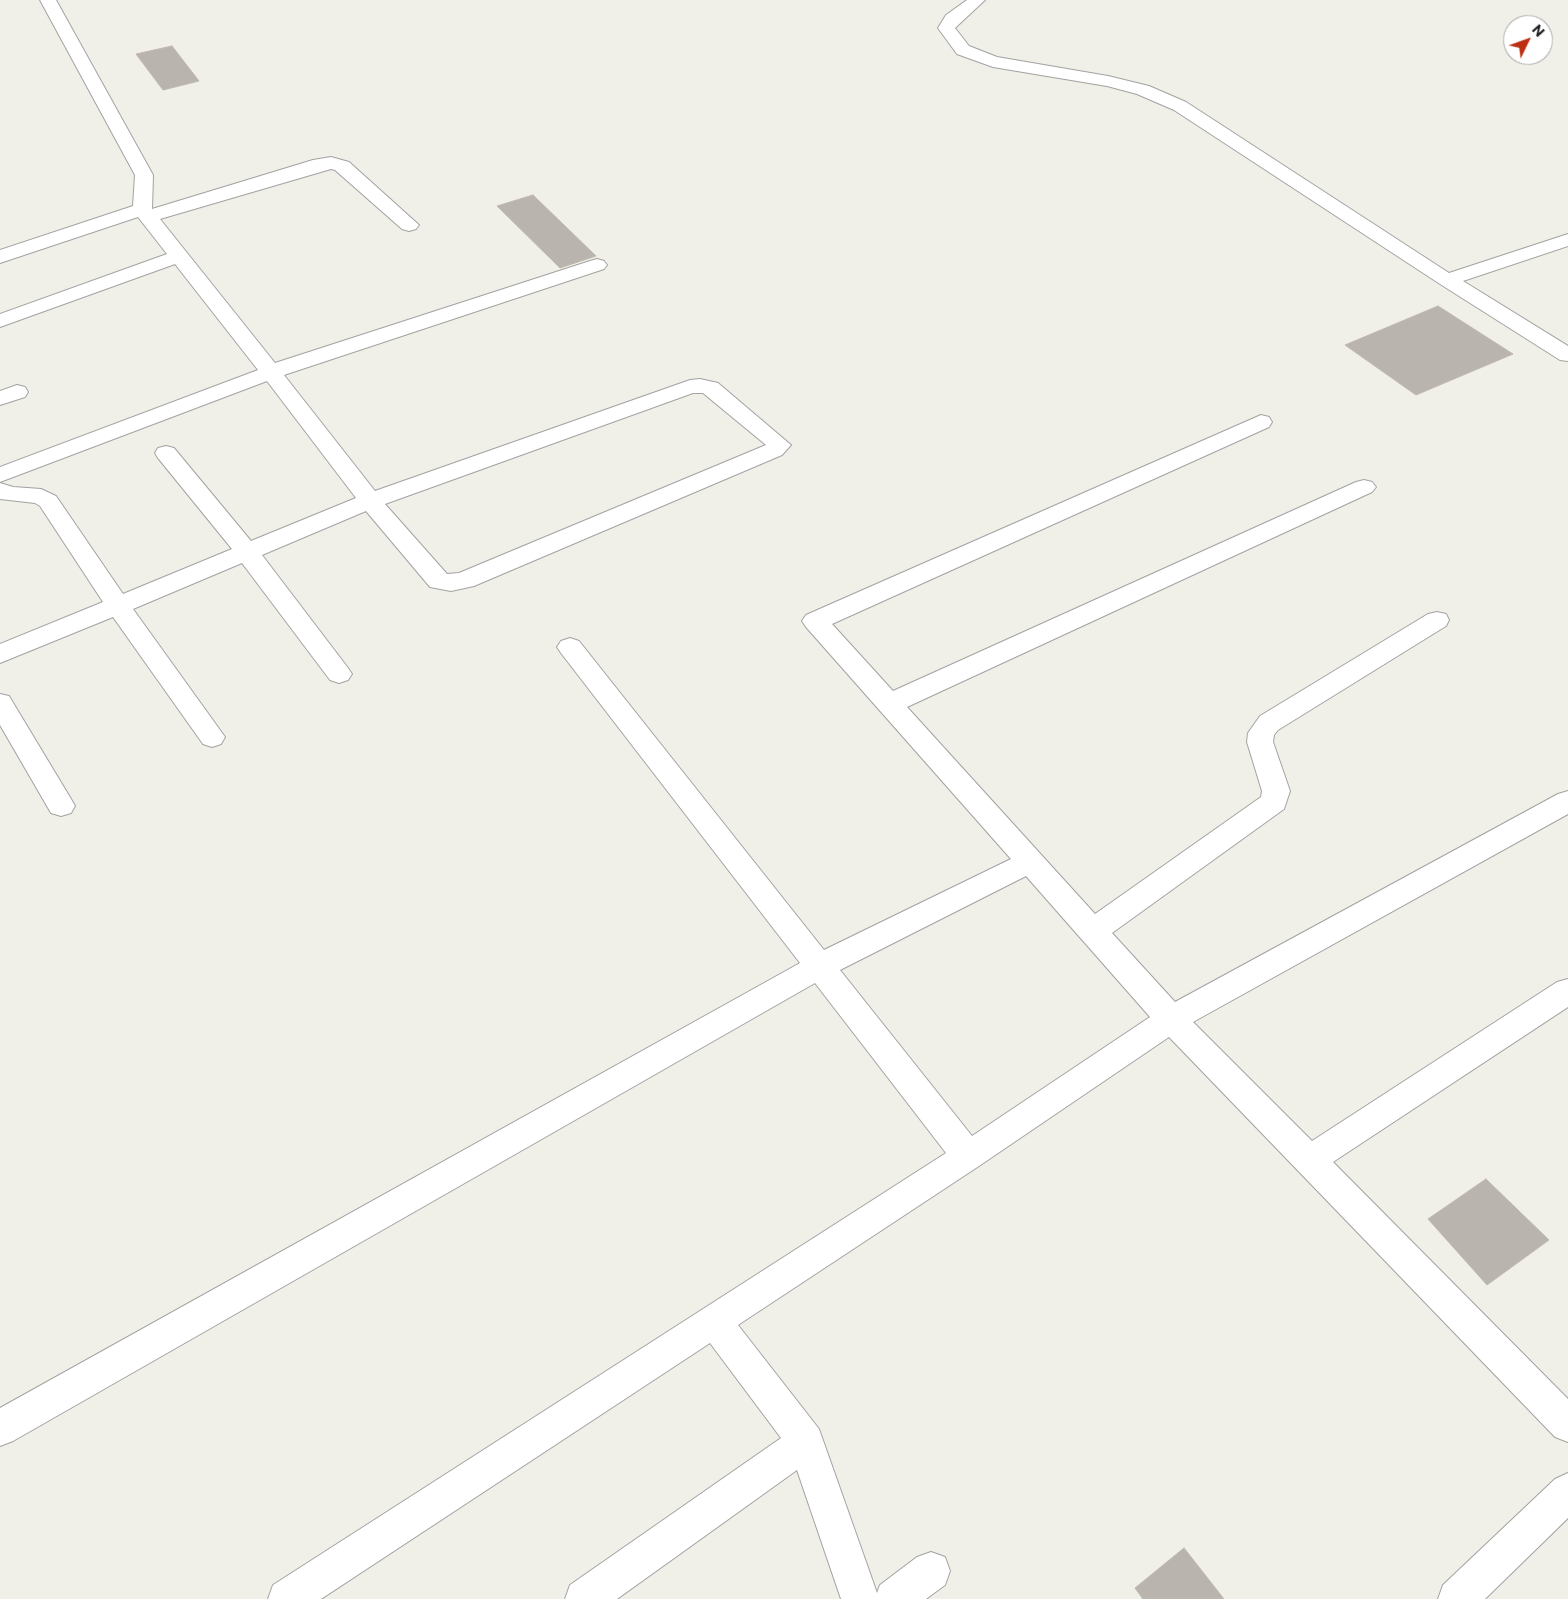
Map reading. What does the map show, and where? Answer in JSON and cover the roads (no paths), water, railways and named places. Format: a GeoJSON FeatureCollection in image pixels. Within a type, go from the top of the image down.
{"type":"FeatureCollection","features":[{"type":"Feature","properties":{"kind":"street"},"geometry":{"type":"LineString","coordinates":[[0,654],[370,501],[690,387],[710,388],[780,445],[774,450],[465,580],[452,583],[438,581],[370,501],[145,212],[144,175],[48,0]]}},
{"type":"Feature","properties":{"kind":"street"},"geometry":{"type":"LineString","coordinates":[[977,0],[952,20],[946,28],[963,50],[993,62],[1108,81],[1164,97],[1189,111],[1447,280],[1568,355]]}},
{"type":"Feature","properties":{"kind":"street"},"geometry":{"type":"LineString","coordinates":[[0,257],[145,212],[320,164],[331,163],[342,166],[409,225]]}},
{"type":"Feature","properties":{"kind":"street"},"geometry":{"type":"LineString","coordinates":[[1447,280],[1568,240]]}},
{"type":"Feature","properties":{"kind":"street"},"geometry":{"type":"LineString","coordinates":[[0,321],[180,256]]}},
{"type":"Feature","properties":{"kind":"street"},"geometry":{"type":"LineString","coordinates":[[0,475],[271,372],[597,265]]}},
{"type":"Feature","properties":{"kind":"street"},"geometry":{"type":"LineString","coordinates":[[1261,422],[815,621],[1171,1019],[1568,1424]]}},
{"type":"Feature","properties":{"kind":"street"},"geometry":{"type":"LineString","coordinates":[[166,453],[247,552],[339,674]]}},
{"type":"Feature","properties":{"kind":"street"},"geometry":{"type":"LineString","coordinates":[[889,704],[1364,487]]}},
{"type":"Feature","properties":{"kind":"street"},"geometry":{"type":"LineString","coordinates":[[0,490],[9,494],[42,496],[48,502],[118,606],[212,737]]}},
{"type":"Feature","properties":{"kind":"street"},"geometry":{"type":"LineString","coordinates":[[1092,931],[1274,802],[1276,791],[1260,742],[1261,732],[1269,723],[1437,620]]}},
{"type":"Feature","properties":{"kind":"street"},"geometry":{"type":"LineString","coordinates":[[570,646],[968,1156]]}},
{"type":"Feature","properties":{"kind":"street"},"geometry":{"type":"LineString","coordinates":[[0,703],[62,806]]}},
{"type":"Feature","properties":{"kind":"street"},"geometry":{"type":"LineString","coordinates":[[287,1599],[968,1156],[1171,1019],[1568,801]]}},
{"type":"Feature","properties":{"kind":"street"},"geometry":{"type":"LineString","coordinates":[[0,1428],[820,966],[1030,862]]}},
{"type":"Feature","properties":{"kind":"street"},"geometry":{"type":"LineString","coordinates":[[1309,1160],[1568,992]]}},
{"type":"Feature","properties":{"kind":"street"},"geometry":{"type":"LineString","coordinates":[[714,1321],[806,1442],[860,1599]]}},
{"type":"Feature","properties":{"kind":"street"},"geometry":{"type":"LineString","coordinates":[[584,1599],[806,1442]]}},
{"type":"Feature","properties":{"kind":"street"},"geometry":{"type":"LineString","coordinates":[[1456,1599],[1568,1492]]}},
{"type":"Feature","properties":{"kind":"street"},"geometry":{"type":"LineString","coordinates":[[894,1599],[931,1570]]}}]}
